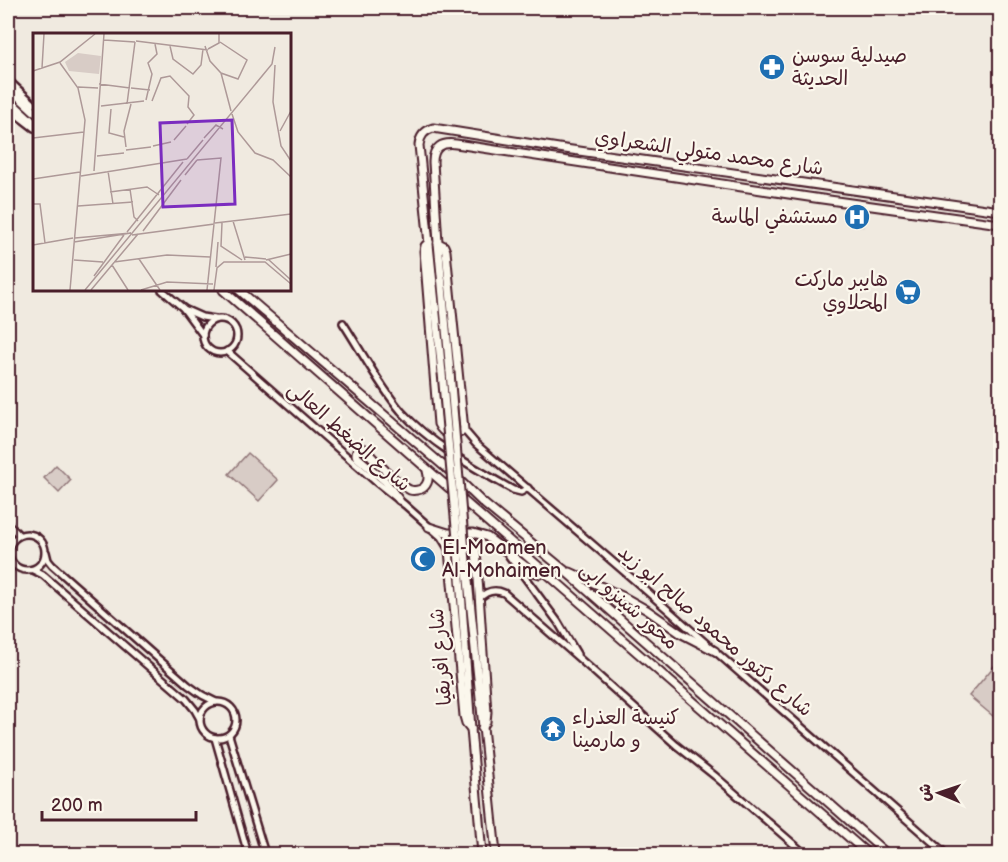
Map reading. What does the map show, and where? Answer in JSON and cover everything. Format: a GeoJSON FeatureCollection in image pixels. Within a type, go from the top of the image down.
{"type":"FeatureCollection","features":[{"type":"Feature","properties":{"kind":"main road"},"geometry":{"type":"LineString","coordinates":[[8,87],[33,110]]}},
{"type":"Feature","properties":{"kind":"main road"},"geometry":{"type":"LineString","coordinates":[[8,99],[33,125]]}},
{"type":"Feature","properties":{"kind":"main road","name":"شارع محمد متولي الشعراوي"},"geometry":{"type":"LineString","coordinates":[[429,242],[420,141],[425,132],[433,128],[1000,211]]}},
{"type":"Feature","properties":{"kind":"main road","name":"شارع محمد متولي الشعراوي"},"geometry":{"type":"LineString","coordinates":[[438,243],[433,156],[439,146],[444,144],[1000,224]]}},
{"type":"Feature","properties":{"kind":"main road"},"geometry":{"type":"LineString","coordinates":[[814,198],[817,191],[816,184]]}},
{"type":"Feature","properties":{"kind":"main road"},"geometry":{"type":"LineString","coordinates":[[829,200],[826,194],[830,187]]}},
{"type":"Feature","properties":{"kind":"main road"},"geometry":{"type":"LineString","coordinates":[[429,242],[424,251],[438,424],[440,429],[448,434],[458,434],[464,430],[446,253],[444,246],[438,243]]}},
{"type":"Feature","properties":{"kind":"main road"},"geometry":{"type":"LineString","coordinates":[[429,242],[457,538],[471,729]]}},
{"type":"Feature","properties":{"kind":"main road"},"geometry":{"type":"LineString","coordinates":[[438,243],[466,563],[496,855]]}},
{"type":"Feature","properties":{"kind":"main road","name":"محور شينزو ابى"},"geometry":{"type":"LineString","coordinates":[[225,291],[868,855]]}},
{"type":"Feature","properties":{"kind":"main road","name":"محور شينزو ابى"},"geometry":{"type":"LineString","coordinates":[[240,291],[453,474],[482,502],[563,569],[887,855]]}},
{"type":"Feature","properties":{"kind":"main road"},"geometry":{"type":"LineString","coordinates":[[399,500],[385,481],[357,457],[357,450],[365,449],[375,461],[413,490],[421,489],[427,483],[429,477],[426,468]]}},
{"type":"Feature","properties":{"kind":"main road"},"geometry":{"type":"LineString","coordinates":[[429,527],[448,533],[477,534],[487,537],[533,572],[540,574],[545,572]]}},
{"type":"Feature","properties":{"kind":"main road"},"geometry":{"type":"LineString","coordinates":[[449,550],[452,540],[458,538],[467,538],[476,549],[487,715],[482,728]]}},
{"type":"Feature","properties":{"kind":"main road","name":"شارع افريقيا"},"geometry":{"type":"LineString","coordinates":[[449,550],[464,716],[471,729],[482,855]]}},
{"type":"Feature","properties":{"kind":"main road"},"geometry":{"type":"LineString","coordinates":[[563,569],[630,600],[680,633],[714,651]]}},
{"type":"Feature","properties":{"kind":"street"},"geometry":{"type":"LineString","coordinates":[[8,80],[33,103]]}},
{"type":"Feature","properties":{"kind":"street"},"geometry":{"type":"LineString","coordinates":[[8,108],[33,125]]}},
{"type":"Feature","properties":{"kind":"street"},"geometry":{"type":"LineString","coordinates":[[163,291],[183,308],[203,335],[210,350],[218,353],[227,351],[234,344],[235,330],[228,322],[202,317],[183,308]]}},
{"type":"Feature","properties":{"kind":"street"},"geometry":{"type":"LineString","coordinates":[[203,335],[208,324],[218,319]]}},
{"type":"Feature","properties":{"kind":"street"},"geometry":{"type":"LineString","coordinates":[[343,323],[389,396],[430,439],[513,490],[521,492],[528,489]]}},
{"type":"Feature","properties":{"kind":"street","name":"شارع الضغط العالى"},"geometry":{"type":"LineString","coordinates":[[227,351],[399,500],[444,541],[449,550]]}},
{"type":"Feature","properties":{"kind":"street","name":"شارع دكتور محمود صالح ابو زيد"},"geometry":{"type":"LineString","coordinates":[[464,430],[476,444],[946,855]]}},
{"type":"Feature","properties":{"kind":"street"},"geometry":{"type":"LineString","coordinates":[[8,524],[20,535]]}},
{"type":"Feature","properties":{"kind":"street"},"geometry":{"type":"LineString","coordinates":[[33,570],[43,575],[186,699],[195,710],[207,735],[220,739],[229,735],[237,723],[233,709],[202,695],[188,685],[52,565],[48,560],[46,552],[44,545],[39,537],[30,534],[20,535],[13,540],[8,550],[11,561],[18,568],[28,571],[42,563],[46,552]]}},
{"type":"Feature","properties":{"kind":"street"},"geometry":{"type":"LineString","coordinates":[[504,550],[558,622],[579,658]]}},
{"type":"Feature","properties":{"kind":"street"},"geometry":{"type":"LineString","coordinates":[[479,599],[489,591],[504,593],[805,855]]}},
{"type":"Feature","properties":{"kind":"street"},"geometry":{"type":"LineString","coordinates":[[200,719],[205,707],[216,702]]}},
{"type":"Feature","properties":{"kind":"street"},"geometry":{"type":"LineString","coordinates":[[229,735],[265,855]]}},
{"type":"Feature","properties":{"kind":"street"},"geometry":{"type":"LineString","coordinates":[[215,738],[248,855]]}},
{"type":"Feature","properties":{"kind":"shaded area","name":"مستشفي الماسة"},"geometry":{"type":"Polygon","coordinates":[[[849,206],[867,208],[864,228],[847,226],[849,206]]]}},
{"type":"Feature","properties":{"kind":"shaded area"},"geometry":{"type":"Polygon","coordinates":[[[248,453],[278,480],[259,501],[229,474],[248,453]]]}},
{"type":"Feature","properties":{"kind":"shaded area"},"geometry":{"type":"Polygon","coordinates":[[[56,465],[71,480],[59,493],[44,478],[56,465]]]}},
{"type":"Feature","properties":{"kind":"shaded area"},"geometry":{"type":"Polygon","coordinates":[[[994,666],[1000,671],[1000,722],[969,696],[994,666]]]}},
{"type":"Feature","properties":{"kind":"place","name":"صيدلية سوسن الحديثة"},"geometry":{"type":"Point","coordinates":[772,67]}},
{"type":"Feature","properties":{"kind":"place","name":"مستشفي الماسة"},"geometry":{"type":"Point","coordinates":[857,217]}},
{"type":"Feature","properties":{"kind":"place","name":"هايبر ماركت المحلاوي"},"geometry":{"type":"Point","coordinates":[908,292]}},
{"type":"Feature","properties":{"kind":"place","name":"El-Moamen Al-Mohaimen"},"geometry":{"type":"Point","coordinates":[423,559]}},
{"type":"Feature","properties":{"kind":"place","name":"كنيسة العذراء و مارمينا"},"geometry":{"type":"Point","coordinates":[553,729]}}]}
